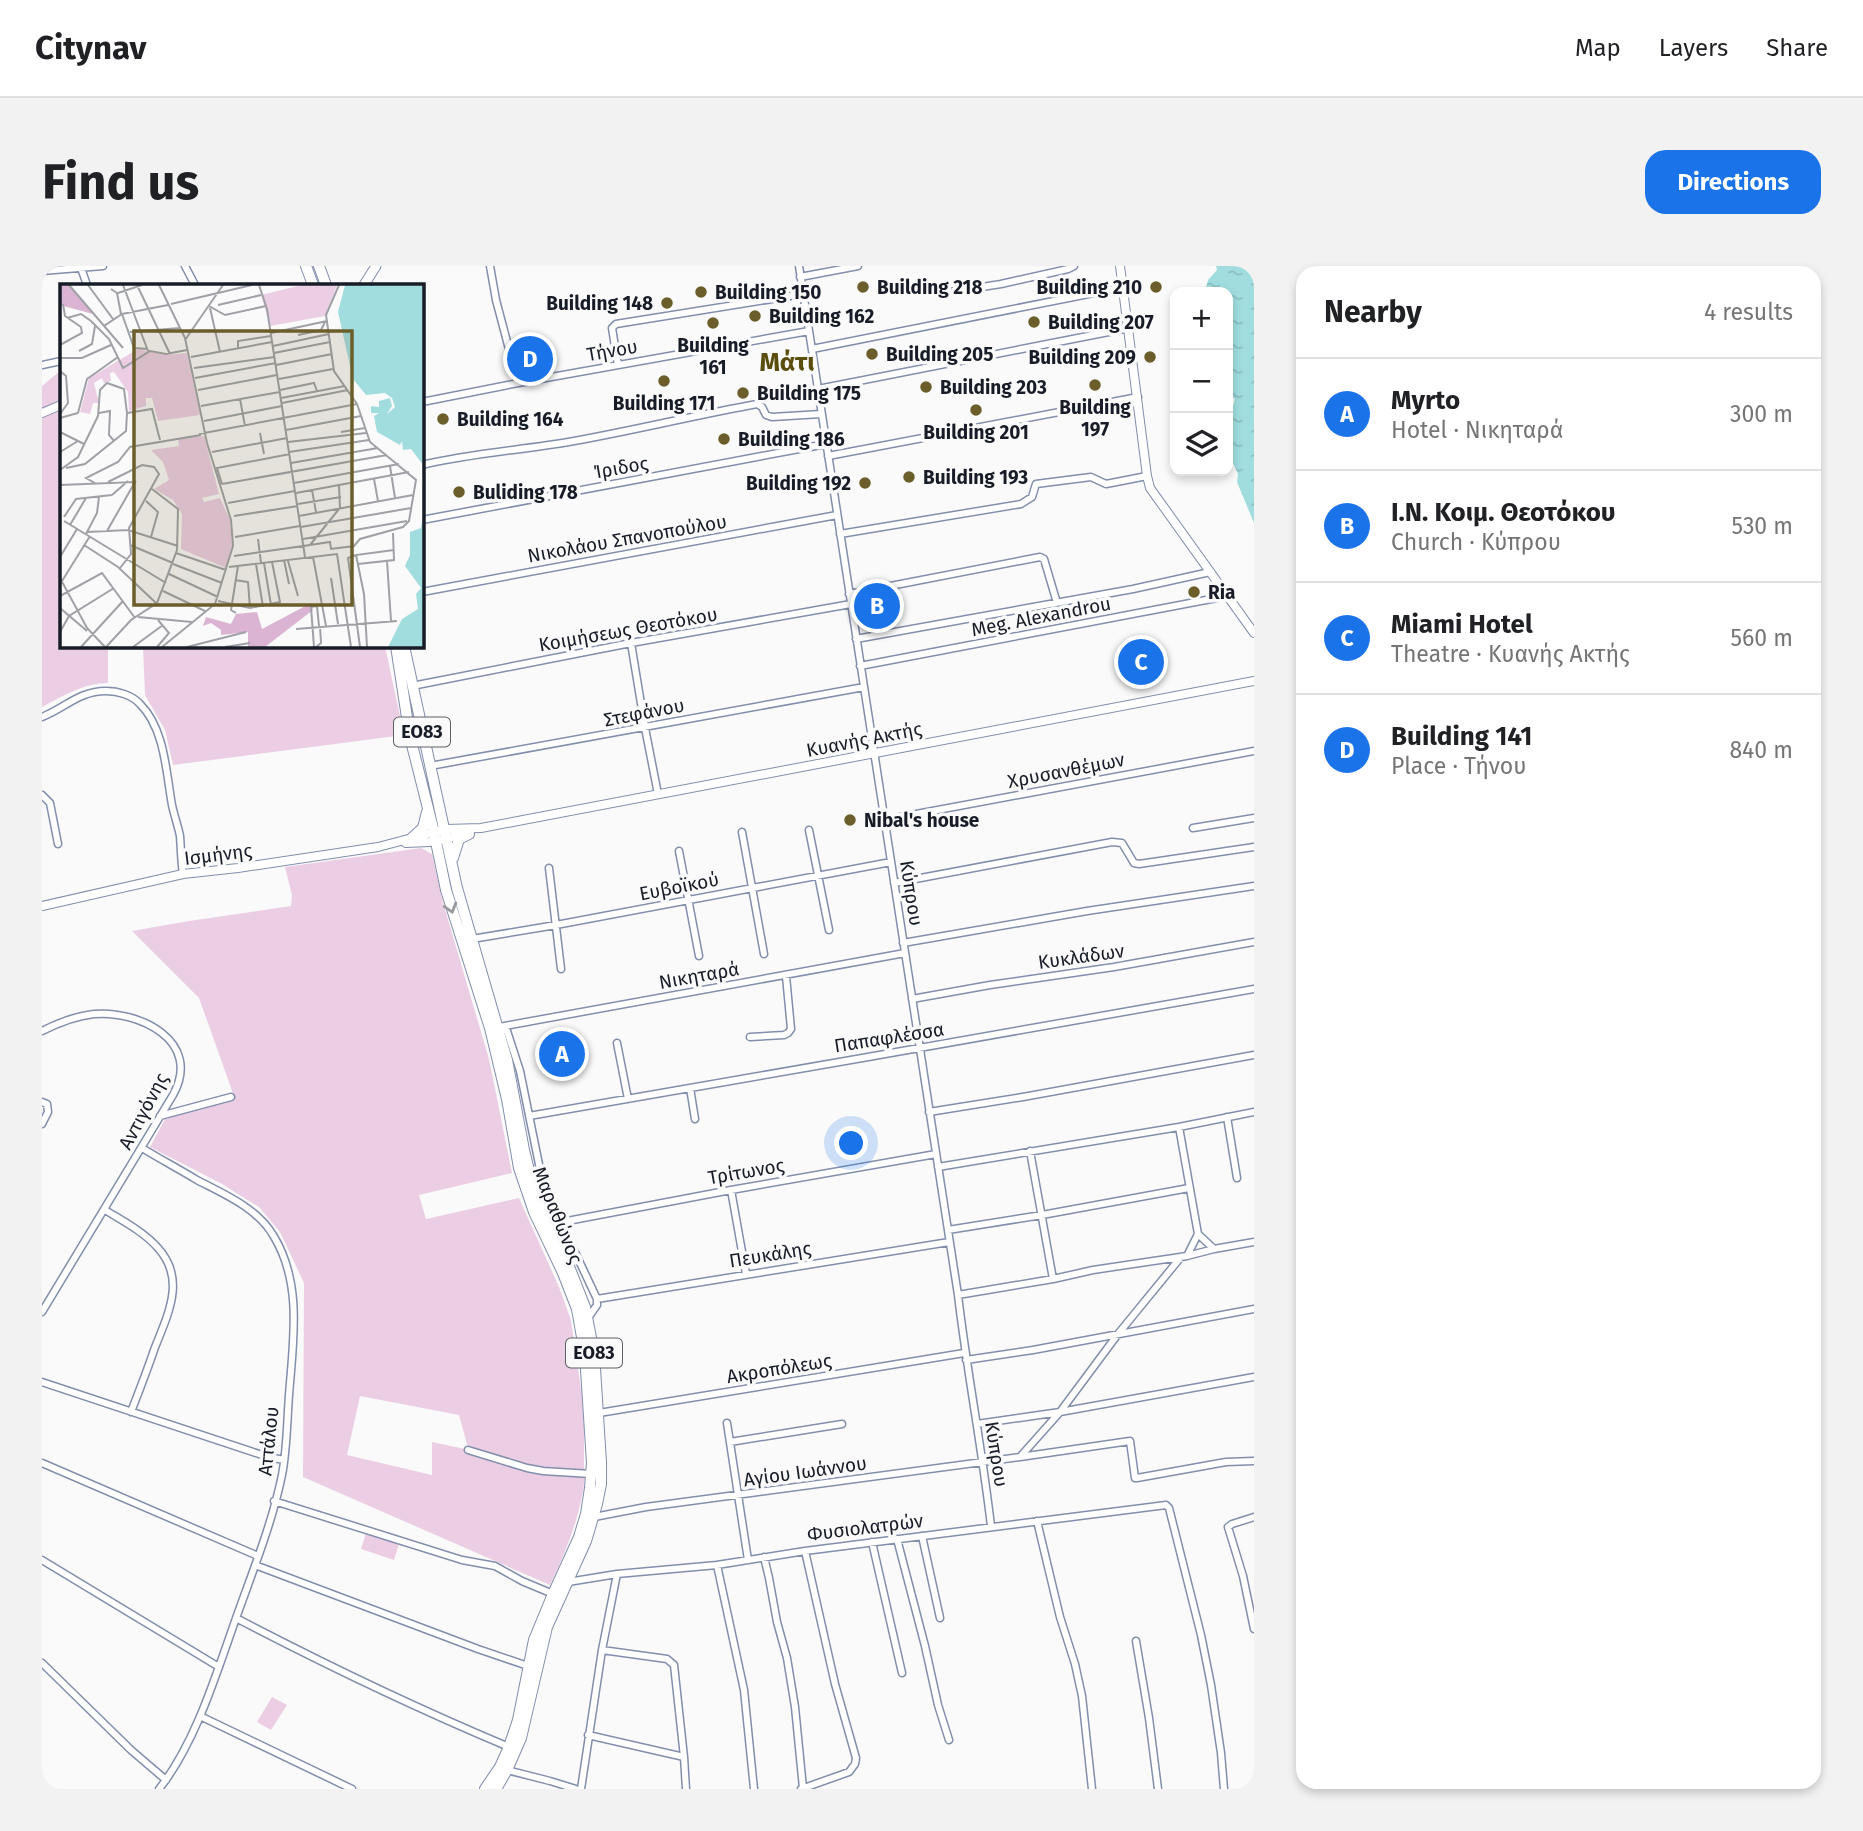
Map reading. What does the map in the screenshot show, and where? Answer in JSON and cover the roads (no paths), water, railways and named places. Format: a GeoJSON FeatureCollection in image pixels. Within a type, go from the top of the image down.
{"type":"FeatureCollection","features":[{"type":"Feature","properties":{"kind":"main road"},"geometry":{"type":"LineString","coordinates":[[306,266],[313,284]]}},
{"type":"Feature","properties":{"kind":"main road"},"geometry":{"type":"LineString","coordinates":[[319,266],[326,284]]}},
{"type":"Feature","properties":{"kind":"main road"},"geometry":{"type":"LineString","coordinates":[[365,284],[376,266]]}},
{"type":"Feature","properties":{"kind":"main road","name":"Μαραθώνος"},"geometry":{"type":"LineString","coordinates":[[396,648],[410,737],[446,890],[490,1028],[523,1181],[579,1317],[585,1354],[592,1448],[589,1502],[579,1538],[540,1625],[509,1748],[485,1789]]}},
{"type":"Feature","properties":{"kind":"main road","name":"Μαραθώνος"},"geometry":{"type":"LineString","coordinates":[[404,648],[452,866],[508,1060],[531,1179],[588,1318],[599,1413],[601,1475],[594,1517],[547,1627],[525,1723],[507,1770],[496,1789]]}},
{"type":"Feature","properties":{"kind":"main road"},"geometry":{"type":"LineString","coordinates":[[412,838],[423,828],[428,808]]}},
{"type":"Feature","properties":{"kind":"main road"},"geometry":{"type":"LineString","coordinates":[[452,866],[459,839],[469,834]]}},
{"type":"Feature","properties":{"kind":"street"},"geometry":{"type":"LineString","coordinates":[[42,271],[103,266]]}},
{"type":"Feature","properties":{"kind":"street"},"geometry":{"type":"LineString","coordinates":[[185,266],[194,284]]}},
{"type":"Feature","properties":{"kind":"street"},"geometry":{"type":"LineString","coordinates":[[490,266],[518,383]]}},
{"type":"Feature","properties":{"kind":"street","name":"Κύπρου"},"geometry":{"type":"LineString","coordinates":[[799,266],[948,1230],[965,1356],[984,1462],[991,1526]]}},
{"type":"Feature","properties":{"kind":"street"},"geometry":{"type":"LineString","coordinates":[[800,277],[858,266]]}},
{"type":"Feature","properties":{"kind":"street"},"geometry":{"type":"LineString","coordinates":[[950,292],[1002,284],[1074,266]]}},
{"type":"Feature","properties":{"kind":"street"},"geometry":{"type":"LineString","coordinates":[[1120,266],[1150,488],[1254,633]]}},
{"type":"Feature","properties":{"kind":"street"},"geometry":{"type":"LineString","coordinates":[[80,267],[87,284]]}},
{"type":"Feature","properties":{"kind":"street"},"geometry":{"type":"LineString","coordinates":[[812,349],[1124,286]]}},
{"type":"Feature","properties":{"kind":"street"},"geometry":{"type":"LineString","coordinates":[[618,365],[612,328],[617,324],[803,294]]}},
{"type":"Feature","properties":{"kind":"street"},"geometry":{"type":"LineString","coordinates":[[818,389],[1129,328]]}},
{"type":"Feature","properties":{"kind":"street","name":"Τήνου"},"geometry":{"type":"LineString","coordinates":[[424,402],[809,331]]}},
{"type":"Feature","properties":{"kind":"street"},"geometry":{"type":"LineString","coordinates":[[42,365],[60,361]]}},
{"type":"Feature","properties":{"kind":"street"},"geometry":{"type":"LineString","coordinates":[[828,456],[1138,397]]}},
{"type":"Feature","properties":{"kind":"street"},"geometry":{"type":"LineString","coordinates":[[424,465],[481,453],[575,441],[757,404],[766,415],[772,417],[821,414]]}},
{"type":"Feature","properties":{"kind":"street"},"geometry":{"type":"LineString","coordinates":[[42,413],[60,405]]}},
{"type":"Feature","properties":{"kind":"street","name":"Ίριδος"},"geometry":{"type":"LineString","coordinates":[[424,520],[826,444]]}},
{"type":"Feature","properties":{"kind":"street"},"geometry":{"type":"LineString","coordinates":[[840,534],[1021,504],[1032,496],[1036,484],[1091,477],[1106,484],[1147,476]]}},
{"type":"Feature","properties":{"kind":"street","name":"Νικολάου Σπανοπούλου"},"geometry":{"type":"LineString","coordinates":[[424,592],[837,515]]}},
{"type":"Feature","properties":{"kind":"street"},"geometry":{"type":"LineString","coordinates":[[849,594],[1040,557],[1044,559],[1057,603]]}},
{"type":"Feature","properties":{"kind":"street"},"geometry":{"type":"LineString","coordinates":[[856,639],[1133,589],[1210,572]]}},
{"type":"Feature","properties":{"kind":"street","name":"Meg. Alexandrou"},"geometry":{"type":"LineString","coordinates":[[860,666],[1227,596]]}},
{"type":"Feature","properties":{"kind":"street","name":"Κοιμήσεως Θεοτόκου"},"geometry":{"type":"LineString","coordinates":[[412,686],[851,604]]}},
{"type":"Feature","properties":{"kind":"street"},"geometry":{"type":"LineString","coordinates":[[632,643],[645,728],[659,794]]}},
{"type":"Feature","properties":{"kind":"street","name":"Κυανής Ακτής"},"geometry":{"type":"LineString","coordinates":[[446,834],[1254,681]]}},
{"type":"Feature","properties":{"kind":"street","name":"Στεφάνου"},"geometry":{"type":"LineString","coordinates":[[430,766],[864,687]]}},
{"type":"Feature","properties":{"kind":"street"},"geometry":{"type":"LineString","coordinates":[[42,717],[79,696],[105,691],[131,697],[141,704],[153,722],[162,745],[180,836],[183,874]]}},
{"type":"Feature","properties":{"kind":"street","name":"Χρυσανθέμων"},"geometry":{"type":"LineString","coordinates":[[884,820],[1254,751]]}},
{"type":"Feature","properties":{"kind":"street"},"geometry":{"type":"LineString","coordinates":[[42,795],[50,803],[58,844]]}},
{"type":"Feature","properties":{"kind":"street"},"geometry":{"type":"LineString","coordinates":[[1193,828],[1254,818]]}},
{"type":"Feature","properties":{"kind":"street","name":"Κυανής Ακτής"},"geometry":{"type":"LineString","coordinates":[[446,834],[469,834],[481,828]]}},
{"type":"Feature","properties":{"kind":"street"},"geometry":{"type":"LineString","coordinates":[[809,830],[829,930]]}},
{"type":"Feature","properties":{"kind":"street"},"geometry":{"type":"LineString","coordinates":[[742,832],[764,954]]}},
{"type":"Feature","properties":{"kind":"street"},"geometry":{"type":"LineString","coordinates":[[400,843],[446,834]]}},
{"type":"Feature","properties":{"kind":"street"},"geometry":{"type":"LineString","coordinates":[[400,843],[412,838],[435,837]]}},
{"type":"Feature","properties":{"kind":"street"},"geometry":{"type":"LineString","coordinates":[[894,883],[1112,842],[1122,843],[1134,863],[1139,864],[1254,847]]}},
{"type":"Feature","properties":{"kind":"street","name":"Ισμήνης"},"geometry":{"type":"LineString","coordinates":[[42,906],[183,874],[400,843]]}},
{"type":"Feature","properties":{"kind":"street"},"geometry":{"type":"LineString","coordinates":[[679,851],[699,956]]}},
{"type":"Feature","properties":{"kind":"street","name":"Ευβοϊκού"},"geometry":{"type":"LineString","coordinates":[[472,939],[891,862]]}},
{"type":"Feature","properties":{"kind":"street"},"geometry":{"type":"LineString","coordinates":[[549,868],[561,969]]}},
{"type":"Feature","properties":{"kind":"street"},"geometry":{"type":"LineString","coordinates":[[903,943],[1254,886]]}},
{"type":"Feature","properties":{"kind":"street","name":"Κυκλάδων"},"geometry":{"type":"LineString","coordinates":[[912,999],[1254,943]]}},
{"type":"Feature","properties":{"kind":"street","name":"Νικηταρά"},"geometry":{"type":"LineString","coordinates":[[499,1027],[905,953]]}},
{"type":"Feature","properties":{"kind":"street"},"geometry":{"type":"LineString","coordinates":[[750,1037],[784,1034],[791,1029],[786,976]]}},
{"type":"Feature","properties":{"kind":"street","name":"Παπαφλέσσα"},"geometry":{"type":"LineString","coordinates":[[529,1116],[1254,989]]}},
{"type":"Feature","properties":{"kind":"street","name":"Αντιγόνης"},"geometry":{"type":"LineString","coordinates":[[42,1031],[72,1018],[102,1014],[130,1018],[157,1029],[167,1037],[180,1058],[181,1070],[177,1087],[142,1148],[42,1312]]}},
{"type":"Feature","properties":{"kind":"street"},"geometry":{"type":"LineString","coordinates":[[499,1027],[507,1031],[513,1045],[543,1184],[597,1299],[597,1306],[588,1318]]}},
{"type":"Feature","properties":{"kind":"street"},"geometry":{"type":"LineString","coordinates":[[617,1043],[628,1098]]}},
{"type":"Feature","properties":{"kind":"street"},"geometry":{"type":"LineString","coordinates":[[929,1112],[1254,1055]]}},
{"type":"Feature","properties":{"kind":"street"},"geometry":{"type":"LineString","coordinates":[[690,1088],[695,1118]]}},
{"type":"Feature","properties":{"kind":"street"},"geometry":{"type":"LineString","coordinates":[[160,1116],[231,1097]]}},
{"type":"Feature","properties":{"kind":"street"},"geometry":{"type":"LineString","coordinates":[[42,1124],[48,1112],[44,1103]]}},
{"type":"Feature","properties":{"kind":"street"},"geometry":{"type":"LineString","coordinates":[[938,1167],[1254,1112]]}},
{"type":"Feature","properties":{"kind":"street"},"geometry":{"type":"LineString","coordinates":[[1227,1117],[1237,1178]]}},
{"type":"Feature","properties":{"kind":"street"},"geometry":{"type":"LineString","coordinates":[[1179,1127],[1198,1234],[1214,1249]]}},
{"type":"Feature","properties":{"kind":"street","name":"Αττάλου"},"geometry":{"type":"LineString","coordinates":[[142,1148],[256,1215],[270,1230],[284,1255],[291,1280],[293,1306],[284,1460],[274,1502],[256,1565],[200,1716],[159,1789]]}},
{"type":"Feature","properties":{"kind":"street"},"geometry":{"type":"LineString","coordinates":[[1030,1151],[1053,1279]]}},
{"type":"Feature","properties":{"kind":"street","name":"Τρίτωνος"},"geometry":{"type":"LineString","coordinates":[[562,1222],[936,1154]]}},
{"type":"Feature","properties":{"kind":"street"},"geometry":{"type":"LineString","coordinates":[[948,1230],[1189,1188]]}},
{"type":"Feature","properties":{"kind":"street"},"geometry":{"type":"LineString","coordinates":[[731,1190],[746,1274]]}},
{"type":"Feature","properties":{"kind":"street"},"geometry":{"type":"LineString","coordinates":[[105,1210],[139,1231],[158,1247],[173,1276],[172,1303],[131,1412]]}},
{"type":"Feature","properties":{"kind":"street"},"geometry":{"type":"LineString","coordinates":[[1020,1457],[1060,1412],[1118,1334],[1184,1257],[1198,1234]]}},
{"type":"Feature","properties":{"kind":"street","name":"Πευκάλης"},"geometry":{"type":"LineString","coordinates":[[597,1299],[949,1242]]}},
{"type":"Feature","properties":{"kind":"street"},"geometry":{"type":"LineString","coordinates":[[957,1295],[1093,1270],[1184,1257],[1254,1242]]}},
{"type":"Feature","properties":{"kind":"street","name":"Ακροπόλεως"},"geometry":{"type":"LineString","coordinates":[[599,1413],[1118,1334],[1254,1309]]}},
{"type":"Feature","properties":{"kind":"street"},"geometry":{"type":"LineString","coordinates":[[977,1424],[1254,1377]]}},
{"type":"Feature","properties":{"kind":"street"},"geometry":{"type":"LineString","coordinates":[[42,1382],[284,1460]]}},
{"type":"Feature","properties":{"kind":"street"},"geometry":{"type":"LineString","coordinates":[[727,1423],[748,1560]]}},
{"type":"Feature","properties":{"kind":"street"},"geometry":{"type":"LineString","coordinates":[[730,1442],[842,1424]]}},
{"type":"Feature","properties":{"kind":"street","name":"Αγίου Ιωάννου"},"geometry":{"type":"LineString","coordinates":[[594,1517],[646,1507],[1130,1441],[1135,1478],[1226,1462],[1254,1461]]}},
{"type":"Feature","properties":{"kind":"street"},"geometry":{"type":"LineString","coordinates":[[468,1450],[543,1471],[592,1474]]}},
{"type":"Feature","properties":{"kind":"street"},"geometry":{"type":"LineString","coordinates":[[42,1463],[258,1556]]}},
{"type":"Feature","properties":{"kind":"street"},"geometry":{"type":"LineString","coordinates":[[274,1502],[462,1560],[495,1566],[552,1594]]}},
{"type":"Feature","properties":{"kind":"street","name":"Φυσιολατρών"},"geometry":{"type":"LineString","coordinates":[[568,1582],[617,1574],[717,1565],[991,1526],[1166,1505],[1169,1508],[1201,1635],[1211,1685],[1224,1789]]}},
{"type":"Feature","properties":{"kind":"street"},"geometry":{"type":"LineString","coordinates":[[1254,1517],[1228,1527],[1254,1629]]}},
{"type":"Feature","properties":{"kind":"street"},"geometry":{"type":"LineString","coordinates":[[1037,1521],[1082,1696],[1092,1789]]}},
{"type":"Feature","properties":{"kind":"street"},"geometry":{"type":"LineString","coordinates":[[922,1536],[940,1618]]}},
{"type":"Feature","properties":{"kind":"street"},"geometry":{"type":"LineString","coordinates":[[897,1539],[949,1740]]}},
{"type":"Feature","properties":{"kind":"street"},"geometry":{"type":"LineString","coordinates":[[872,1542],[902,1673]]}},
{"type":"Feature","properties":{"kind":"street"},"geometry":{"type":"LineString","coordinates":[[764,1557],[776,1622],[787,1658],[795,1707],[802,1789],[849,1772],[856,1755],[835,1685],[805,1551]]}},
{"type":"Feature","properties":{"kind":"street"},"geometry":{"type":"LineString","coordinates":[[42,1560],[219,1667]]}},
{"type":"Feature","properties":{"kind":"street"},"geometry":{"type":"LineString","coordinates":[[256,1565],[528,1666]]}},
{"type":"Feature","properties":{"kind":"street"},"geometry":{"type":"LineString","coordinates":[[717,1565],[744,1690],[754,1789]]}},
{"type":"Feature","properties":{"kind":"street"},"geometry":{"type":"LineString","coordinates":[[507,1770],[578,1789],[617,1574]]}},
{"type":"Feature","properties":{"kind":"street"},"geometry":{"type":"LineString","coordinates":[[236,1618],[349,1675],[509,1748]]}},
{"type":"Feature","properties":{"kind":"street"},"geometry":{"type":"LineString","coordinates":[[1136,1641],[1158,1789]]}},
{"type":"Feature","properties":{"kind":"street"},"geometry":{"type":"LineString","coordinates":[[602,1650],[667,1659],[674,1665],[686,1789]]}},
{"type":"Feature","properties":{"kind":"street"},"geometry":{"type":"LineString","coordinates":[[42,1663],[166,1780]]}},
{"type":"Feature","properties":{"kind":"street"},"geometry":{"type":"LineString","coordinates":[[200,1716],[352,1789]]}},
{"type":"Feature","properties":{"kind":"street"},"geometry":{"type":"LineString","coordinates":[[588,1735],[684,1757]]}},
{"type":"Feature","properties":{"kind":"water"},"geometry":{"type":"Polygon","coordinates":[[[1216,266],[1254,266],[1254,523],[1237,482],[1238,474],[1233,463],[1233,287],[1206,287],[1208,280],[1217,270],[1216,266]]]}},
{"type":"Feature","properties":{"kind":"place","name":"Building 218"},"geometry":{"type":"Point","coordinates":[863,287]}},
{"type":"Feature","properties":{"kind":"place","name":"Building 210"},"geometry":{"type":"Point","coordinates":[1156,287]}},
{"type":"Feature","properties":{"kind":"place","name":"Building 150"},"geometry":{"type":"Point","coordinates":[701,292]}},
{"type":"Feature","properties":{"kind":"place","name":"Building 148"},"geometry":{"type":"Point","coordinates":[667,303]}},
{"type":"Feature","properties":{"kind":"place","name":"Building 162"},"geometry":{"type":"Point","coordinates":[755,316]}},
{"type":"Feature","properties":{"kind":"place","name":"Building 207"},"geometry":{"type":"Point","coordinates":[1034,322]}},
{"type":"Feature","properties":{"kind":"place","name":"Building 161"},"geometry":{"type":"Point","coordinates":[713,323]}},
{"type":"Feature","properties":{"kind":"place","name":"Building 205"},"geometry":{"type":"Point","coordinates":[872,354]}},
{"type":"Feature","properties":{"kind":"place","name":"Building 209"},"geometry":{"type":"Point","coordinates":[1150,357]}},
{"type":"Feature","properties":{"kind":"place","name":"Building 141"},"geometry":{"type":"Point","coordinates":[530,359]}},
{"type":"Feature","properties":{"kind":"place","name":"Building 171"},"geometry":{"type":"Point","coordinates":[664,381]}},
{"type":"Feature","properties":{"kind":"place","name":"Building 197"},"geometry":{"type":"Point","coordinates":[1095,385]}},
{"type":"Feature","properties":{"kind":"place","name":"Building 203"},"geometry":{"type":"Point","coordinates":[926,387]}},
{"type":"Feature","properties":{"kind":"place","name":"Building 175"},"geometry":{"type":"Point","coordinates":[743,393]}},
{"type":"Feature","properties":{"kind":"place","name":"Building 201"},"geometry":{"type":"Point","coordinates":[976,410]}},
{"type":"Feature","properties":{"kind":"place","name":"Building 164"},"geometry":{"type":"Point","coordinates":[443,419]}},
{"type":"Feature","properties":{"kind":"place","name":"Building 186"},"geometry":{"type":"Point","coordinates":[724,439]}},
{"type":"Feature","properties":{"kind":"place","name":"Building 193"},"geometry":{"type":"Point","coordinates":[909,477]}},
{"type":"Feature","properties":{"kind":"place","name":"Building 192"},"geometry":{"type":"Point","coordinates":[865,483]}},
{"type":"Feature","properties":{"kind":"place","name":"Buliding 178"},"geometry":{"type":"Point","coordinates":[459,492]}},
{"type":"Feature","properties":{"kind":"place","name":"Ria"},"geometry":{"type":"Point","coordinates":[1194,592]}},
{"type":"Feature","properties":{"kind":"place","name":"Ι.Ν. Κοιμ. Θεοτόκου"},"geometry":{"type":"Point","coordinates":[877,606]}},
{"type":"Feature","properties":{"kind":"place","name":"Miami Hotel"},"geometry":{"type":"Point","coordinates":[1141,662]}},
{"type":"Feature","properties":{"kind":"place","name":"Nibal's house"},"geometry":{"type":"Point","coordinates":[850,820]}},
{"type":"Feature","properties":{"kind":"place","name":"Myrto"},"geometry":{"type":"Point","coordinates":[562,1054]}},
{"type":"Feature","properties":{"kind":"district","name":"Μάτι"},"geometry":{"type":"Point","coordinates":[787,362]}}]}
